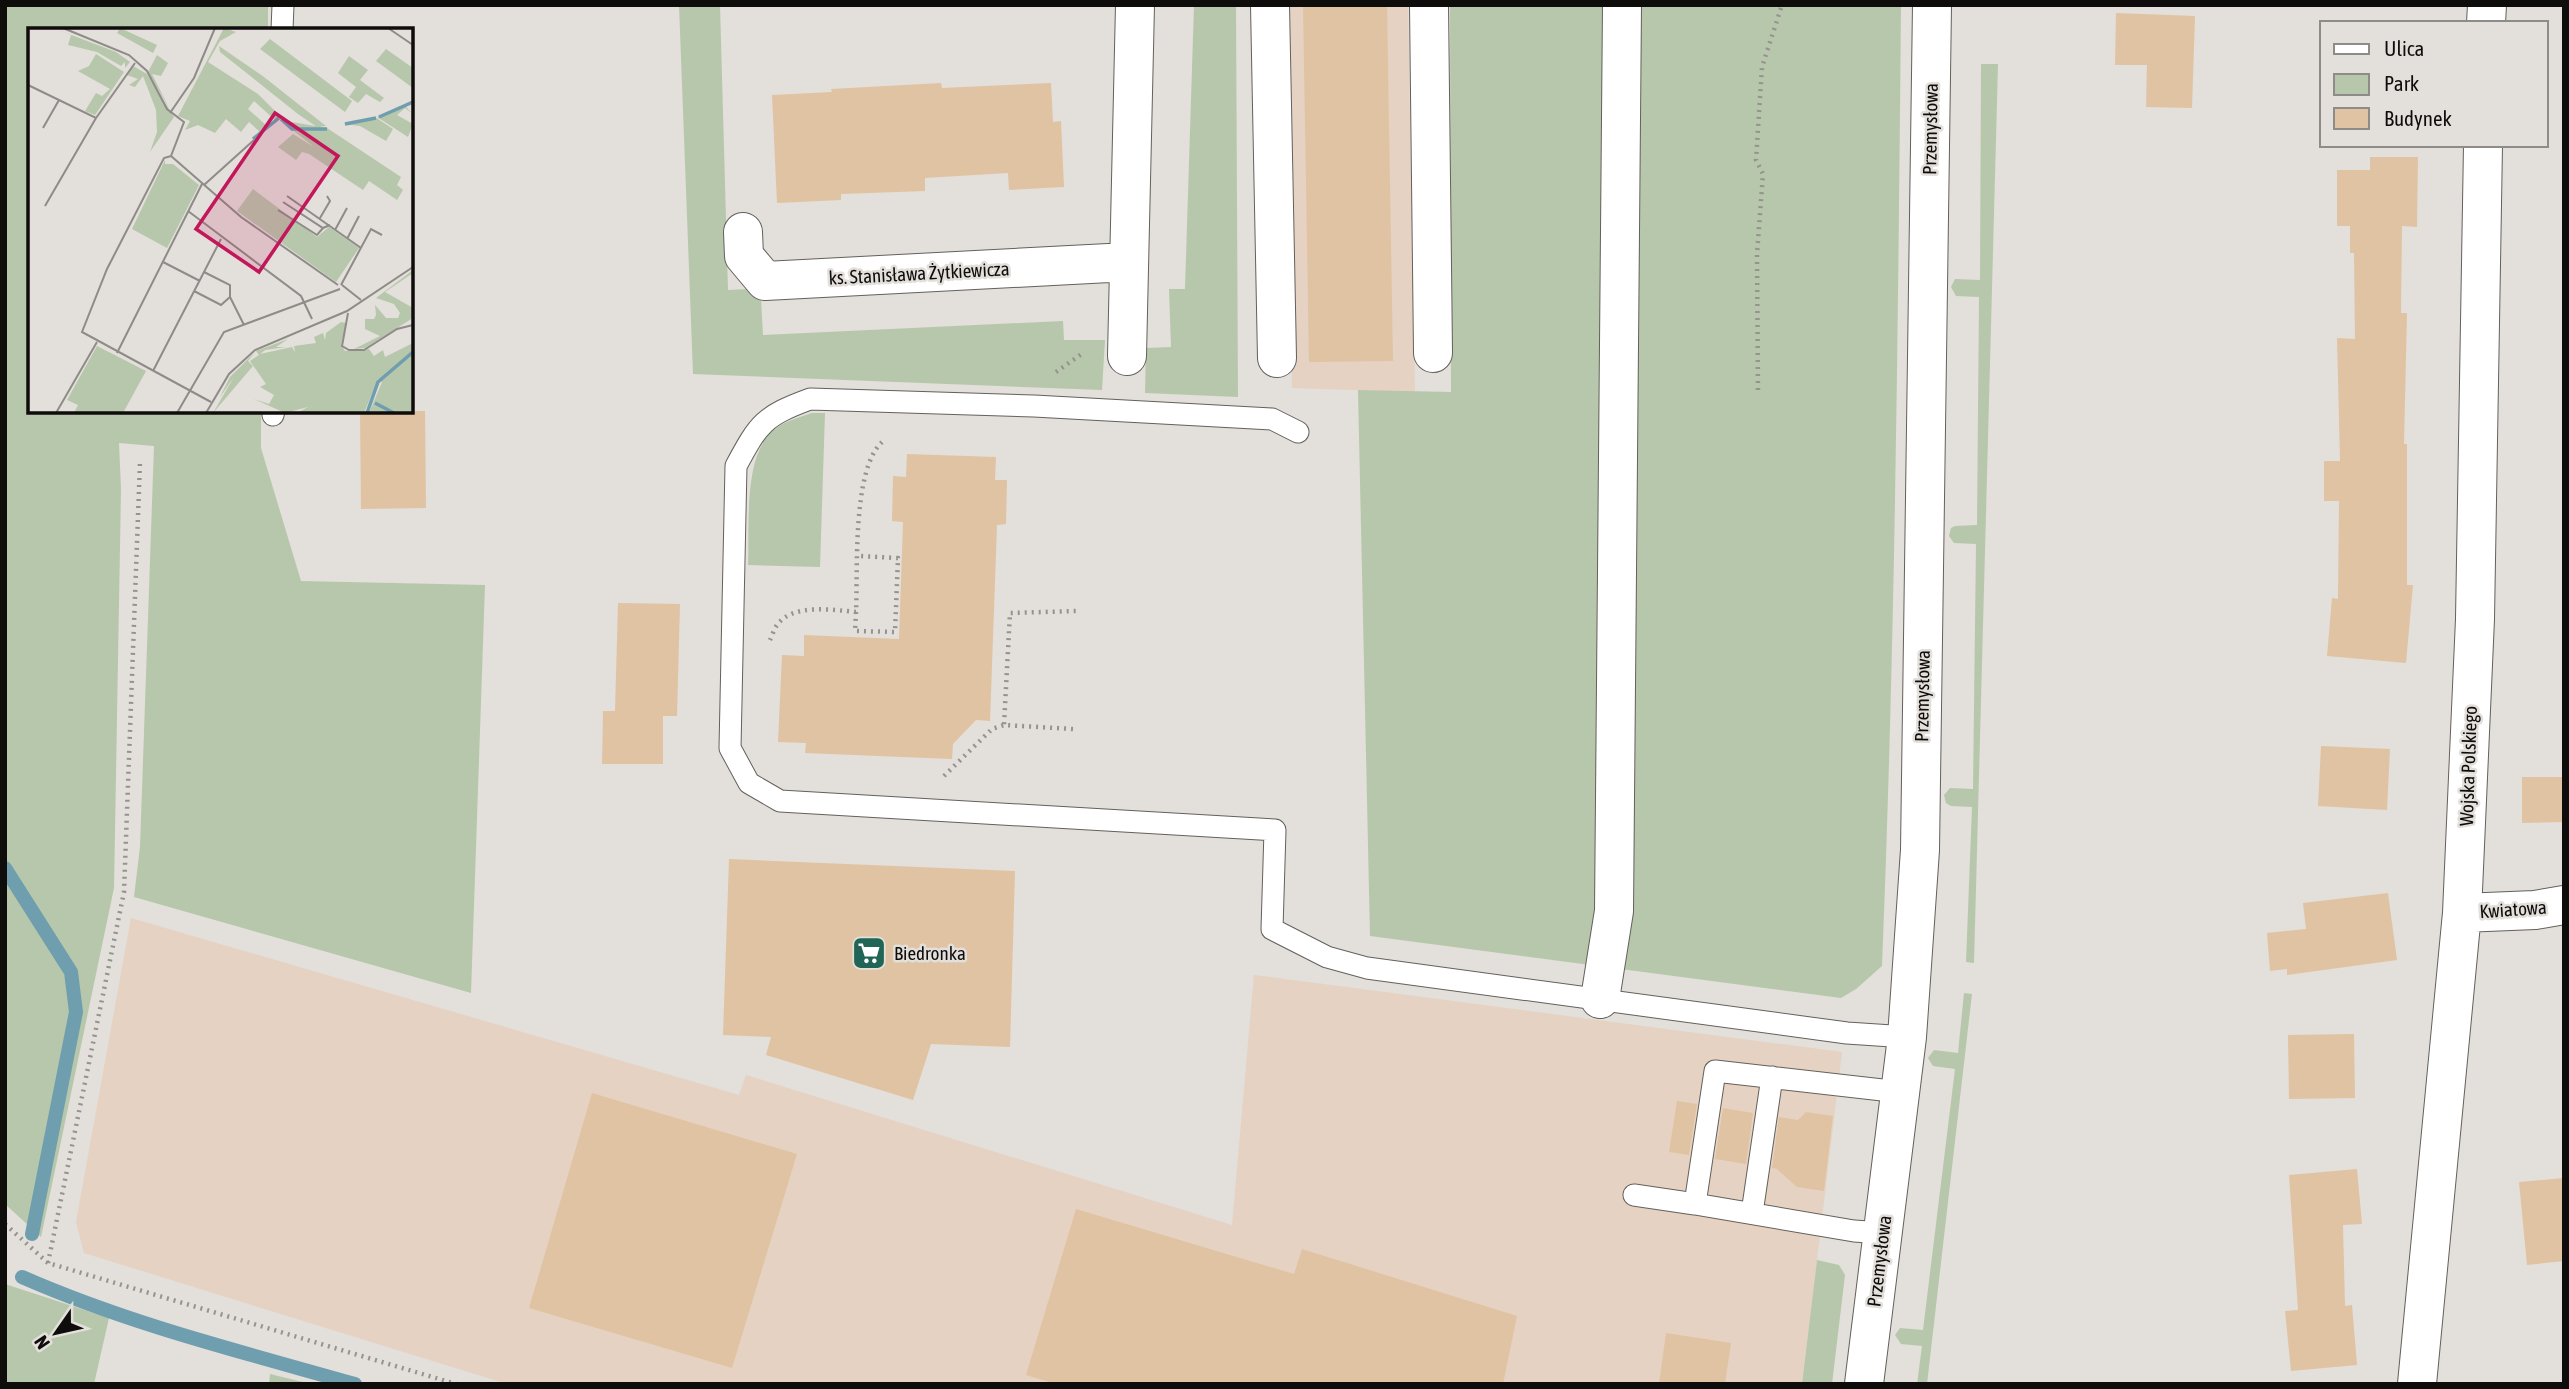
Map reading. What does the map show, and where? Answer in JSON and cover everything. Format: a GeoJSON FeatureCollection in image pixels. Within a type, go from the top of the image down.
{"type":"FeatureCollection","features":[{"type":"Feature","properties":{"kind":"street"},"geometry":{"type":"LineString","coordinates":[[1127,356],[1135,5]]}},
{"type":"Feature","properties":{"kind":"street"},"geometry":{"type":"LineString","coordinates":[[1270,5],[1278,358]]}},
{"type":"Feature","properties":{"kind":"street"},"geometry":{"type":"LineString","coordinates":[[1429,5],[1433,353]]}},
{"type":"Feature","properties":{"kind":"street"},"geometry":{"type":"LineString","coordinates":[[1600,999],[1614,911],[1622,5]]}},
{"type":"Feature","properties":{"kind":"street","name":"Przemysłowa"},"geometry":{"type":"LineString","coordinates":[[1864,1384],[1907,1037],[1920,850],[1932,5]]}},
{"type":"Feature","properties":{"kind":"street","name":"Wojska Polskiego"},"geometry":{"type":"LineString","coordinates":[[2417,1384],[2462,913],[2475,619],[2483,147]]}},
{"type":"Feature","properties":{"kind":"street","name":"ks. Stanisława Żytkiewicza"},"geometry":{"type":"LineString","coordinates":[[743,232],[744,256],[765,281],[1128,262]]}},
{"type":"Feature","properties":{"kind":"street","name":"Kwiatowa"},"geometry":{"type":"LineString","coordinates":[[2462,913],[2564,905]]}},
{"type":"Feature","properties":{"kind":"lane"},"geometry":{"type":"LineString","coordinates":[[282,28],[283,5]]}},
{"type":"Feature","properties":{"kind":"lane"},"geometry":{"type":"LineString","coordinates":[[1298,432],[1272,419],[1034,406],[810,399],[780,410],[755,430],[736,466],[730,748],[750,783],[780,802],[1275,830],[1272,929],[1327,957],[1367,968],[1847,1033],[1907,1037]]}},
{"type":"Feature","properties":{"kind":"lane"},"geometry":{"type":"LineString","coordinates":[[1695,1204],[1714,1071],[1900,1092]]}},
{"type":"Feature","properties":{"kind":"lane"},"geometry":{"type":"LineString","coordinates":[[1752,1213],[1772,1077]]}},
{"type":"Feature","properties":{"kind":"lane"},"geometry":{"type":"LineString","coordinates":[[1634,1195],[1883,1233]]}},
{"type":"Feature","properties":{"kind":"path"},"geometry":{"type":"LineString","coordinates":[[1758,390],[1757,254],[1763,174],[1756,160],[1762,67],[1782,5]]}},
{"type":"Feature","properties":{"kind":"path"},"geometry":{"type":"LineString","coordinates":[[859,556],[898,558],[895,632],[855,631],[861,486],[875,449],[882,442]]}},
{"type":"Feature","properties":{"kind":"path"},"geometry":{"type":"LineString","coordinates":[[48,1263],[124,892],[140,462]]}},
{"type":"Feature","properties":{"kind":"path"},"geometry":{"type":"LineString","coordinates":[[769,643],[777,624],[797,613],[821,610],[856,612]]}},
{"type":"Feature","properties":{"kind":"path"},"geometry":{"type":"LineString","coordinates":[[1004,725],[1010,613],[1076,611]]}},
{"type":"Feature","properties":{"kind":"path"},"geometry":{"type":"LineString","coordinates":[[942,778],[992,729],[1004,725],[1073,729]]}},
{"type":"Feature","properties":{"kind":"path"},"geometry":{"type":"LineString","coordinates":[[5,1224],[48,1263],[456,1384]]}},
{"type":"Feature","properties":{"kind":"shaded area"},"geometry":{"type":"Polygon","coordinates":[[[1288,5],[1408,5],[1415,392],[1292,388],[1288,5]]]}},
{"type":"Feature","properties":{"kind":"shaded area"},"geometry":{"type":"Polygon","coordinates":[[[131,918],[739,1095],[746,1075],[1232,1225],[1254,975],[1842,1052],[1802,1384],[507,1384],[84,1253],[76,1222],[131,918]]]}},
{"type":"Feature","properties":{"kind":"green space"},"geometry":{"type":"Polygon","coordinates":[[[5,5],[268,5],[268,28],[28,28],[28,413],[261,413],[261,448],[301,581],[485,585],[471,993],[134,897],[140,847],[154,446],[119,443],[121,489],[114,888],[41,1237],[5,1204],[5,5]]]}},
{"type":"Feature","properties":{"kind":"green space"},"geometry":{"type":"Polygon","coordinates":[[[679,5],[720,5],[728,290],[749,289],[761,299],[763,335],[1063,321],[1064,340],[1105,340],[1102,390],[693,374],[679,5]]]}},
{"type":"Feature","properties":{"kind":"green space"},"geometry":{"type":"Polygon","coordinates":[[[1194,5],[1236,5],[1238,397],[1145,393],[1146,348],[1171,347],[1169,289],[1185,289],[1194,5]]]}},
{"type":"Feature","properties":{"kind":"green space"},"geometry":{"type":"Polygon","coordinates":[[[1450,5],[1901,5],[1893,606],[1882,966],[1856,989],[1841,998],[1370,936],[1358,390],[1451,392],[1450,5]]]}},
{"type":"Feature","properties":{"kind":"green space"},"geometry":{"type":"Polygon","coordinates":[[[1981,64],[1998,64],[1974,963],[1966,962],[1972,807],[1951,806],[1946,803],[1944,795],[1950,788],[1973,789],[1976,544],[1954,543],[1949,536],[1951,528],[1955,526],[1977,525],[1979,297],[1956,296],[1951,287],[1955,279],[1980,280],[1981,64]]]}},
{"type":"Feature","properties":{"kind":"green space"},"geometry":{"type":"Polygon","coordinates":[[[812,413],[825,413],[820,567],[748,565],[750,491],[758,454],[765,439],[776,428],[812,413]]]}},
{"type":"Feature","properties":{"kind":"green space"},"geometry":{"type":"Polygon","coordinates":[[[1964,993],[1972,994],[1927,1384],[1917,1384],[1922,1346],[1901,1344],[1895,1335],[1900,1328],[1923,1330],[1955,1069],[1933,1066],[1928,1058],[1934,1050],[1958,1053],[1964,993]]]}},
{"type":"Feature","properties":{"kind":"green space"},"geometry":{"type":"Polygon","coordinates":[[[1817,1260],[1839,1265],[1845,1275],[1832,1384],[1802,1384],[1817,1260]]]}},
{"type":"Feature","properties":{"kind":"green space"},"geometry":{"type":"Polygon","coordinates":[[[5,1284],[109,1318],[94,1384],[5,1384],[5,1284]]]}},
{"type":"Feature","properties":{"kind":"green space"},"geometry":{"type":"Polygon","coordinates":[[[270,1374],[311,1384],[269,1384],[270,1374]]]}},
{"type":"Feature","properties":{"kind":"building"},"geometry":{"type":"Polygon","coordinates":[[[1303,5],[1387,5],[1393,361],[1309,362],[1303,5]]]}},
{"type":"Feature","properties":{"kind":"building"},"geometry":{"type":"Polygon","coordinates":[[[2116,13],[2195,16],[2192,108],[2146,107],[2147,65],[2115,65],[2116,13]]]}},
{"type":"Feature","properties":{"kind":"building"},"geometry":{"type":"Polygon","coordinates":[[[941,83],[942,88],[1051,83],[1053,122],[1061,121],[1064,187],[1009,190],[1008,173],[925,178],[925,191],[841,194],[841,200],[777,203],[772,95],[941,83]]]}},
{"type":"Feature","properties":{"kind":"building"},"geometry":{"type":"Polygon","coordinates":[[[2370,157],[2418,157],[2417,227],[2402,226],[2401,313],[2407,313],[2404,444],[2407,444],[2407,585],[2413,585],[2406,663],[2327,656],[2332,598],[2338,599],[2339,501],[2324,501],[2324,461],[2340,461],[2337,338],[2355,339],[2354,253],[2350,253],[2350,226],[2337,226],[2337,170],[2370,170],[2370,157]]]}},
{"type":"Feature","properties":{"kind":"building"},"geometry":{"type":"Polygon","coordinates":[[[425,411],[426,508],[361,509],[360,413],[425,411]]]}},
{"type":"Feature","properties":{"kind":"building"},"geometry":{"type":"Polygon","coordinates":[[[907,454],[996,457],[995,480],[1007,480],[1006,524],[997,525],[990,721],[976,720],[953,744],[952,759],[805,753],[806,743],[778,742],[782,655],[804,656],[804,635],[899,639],[903,522],[892,521],[893,476],[906,477],[907,454]]]}},
{"type":"Feature","properties":{"kind":"building"},"geometry":{"type":"Polygon","coordinates":[[[618,603],[680,604],[677,716],[663,716],[663,764],[602,764],[603,711],[615,711],[618,603]]]}},
{"type":"Feature","properties":{"kind":"building"},"geometry":{"type":"Polygon","coordinates":[[[2321,746],[2390,749],[2387,810],[2318,806],[2321,746]]]}},
{"type":"Feature","properties":{"kind":"building"},"geometry":{"type":"Polygon","coordinates":[[[2522,777],[2564,777],[2564,822],[2522,823],[2522,777]]]}},
{"type":"Feature","properties":{"kind":"building","name":"Biedronka"},"geometry":{"type":"Polygon","coordinates":[[[729,859],[1015,871],[1010,1047],[931,1044],[913,1100],[766,1055],[771,1037],[723,1035],[729,859]]]}},
{"type":"Feature","properties":{"kind":"building"},"geometry":{"type":"Polygon","coordinates":[[[2388,893],[2397,960],[2287,975],[2287,969],[2270,971],[2267,933],[2306,929],[2303,903],[2388,893]]]}},
{"type":"Feature","properties":{"kind":"building"},"geometry":{"type":"Polygon","coordinates":[[[2354,1034],[2355,1098],[2289,1099],[2288,1035],[2354,1034]]]}},
{"type":"Feature","properties":{"kind":"building"},"geometry":{"type":"Polygon","coordinates":[[[592,1093],[797,1154],[732,1368],[529,1308],[592,1093]]]}},
{"type":"Feature","properties":{"kind":"building"},"geometry":{"type":"Polygon","coordinates":[[[1677,1101],[1697,1104],[1689,1155],[1669,1152],[1677,1101]]]}},
{"type":"Feature","properties":{"kind":"building"},"geometry":{"type":"Polygon","coordinates":[[[1723,1108],[1753,1113],[1746,1164],[1715,1159],[1723,1108]]]}},
{"type":"Feature","properties":{"kind":"building"},"geometry":{"type":"Polygon","coordinates":[[[1806,1112],[1833,1116],[1824,1191],[1797,1187],[1777,1169],[1772,1168],[1779,1117],[1798,1120],[1806,1112]]]}},
{"type":"Feature","properties":{"kind":"building"},"geometry":{"type":"Polygon","coordinates":[[[2357,1169],[2362,1224],[2343,1225],[2345,1306],[2352,1305],[2357,1365],[2291,1371],[2285,1311],[2298,1310],[2289,1175],[2357,1169]]]}},
{"type":"Feature","properties":{"kind":"building"},"geometry":{"type":"Polygon","coordinates":[[[2564,1178],[2564,1261],[2527,1265],[2519,1182],[2564,1178]]]}},
{"type":"Feature","properties":{"kind":"building"},"geometry":{"type":"Polygon","coordinates":[[[1076,1209],[1294,1274],[1302,1249],[1517,1316],[1503,1384],[1056,1384],[1026,1375],[1076,1209]]]}},
{"type":"Feature","properties":{"kind":"building"},"geometry":{"type":"Polygon","coordinates":[[[1666,1333],[1731,1343],[1725,1384],[1659,1384],[1666,1333]]]}},
{"type":"Feature","properties":{"kind":"waterway"},"geometry":{"type":"LineString","coordinates":[[5,868],[71,972],[76,1012],[32,1234]]}},
{"type":"Feature","properties":{"kind":"waterway"},"geometry":{"type":"LineString","coordinates":[[22,1277],[145,1323],[355,1384]]}},
{"type":"Feature","properties":{"kind":"place","name":"Biedronka"},"geometry":{"type":"Point","coordinates":[869,953]}}]}
